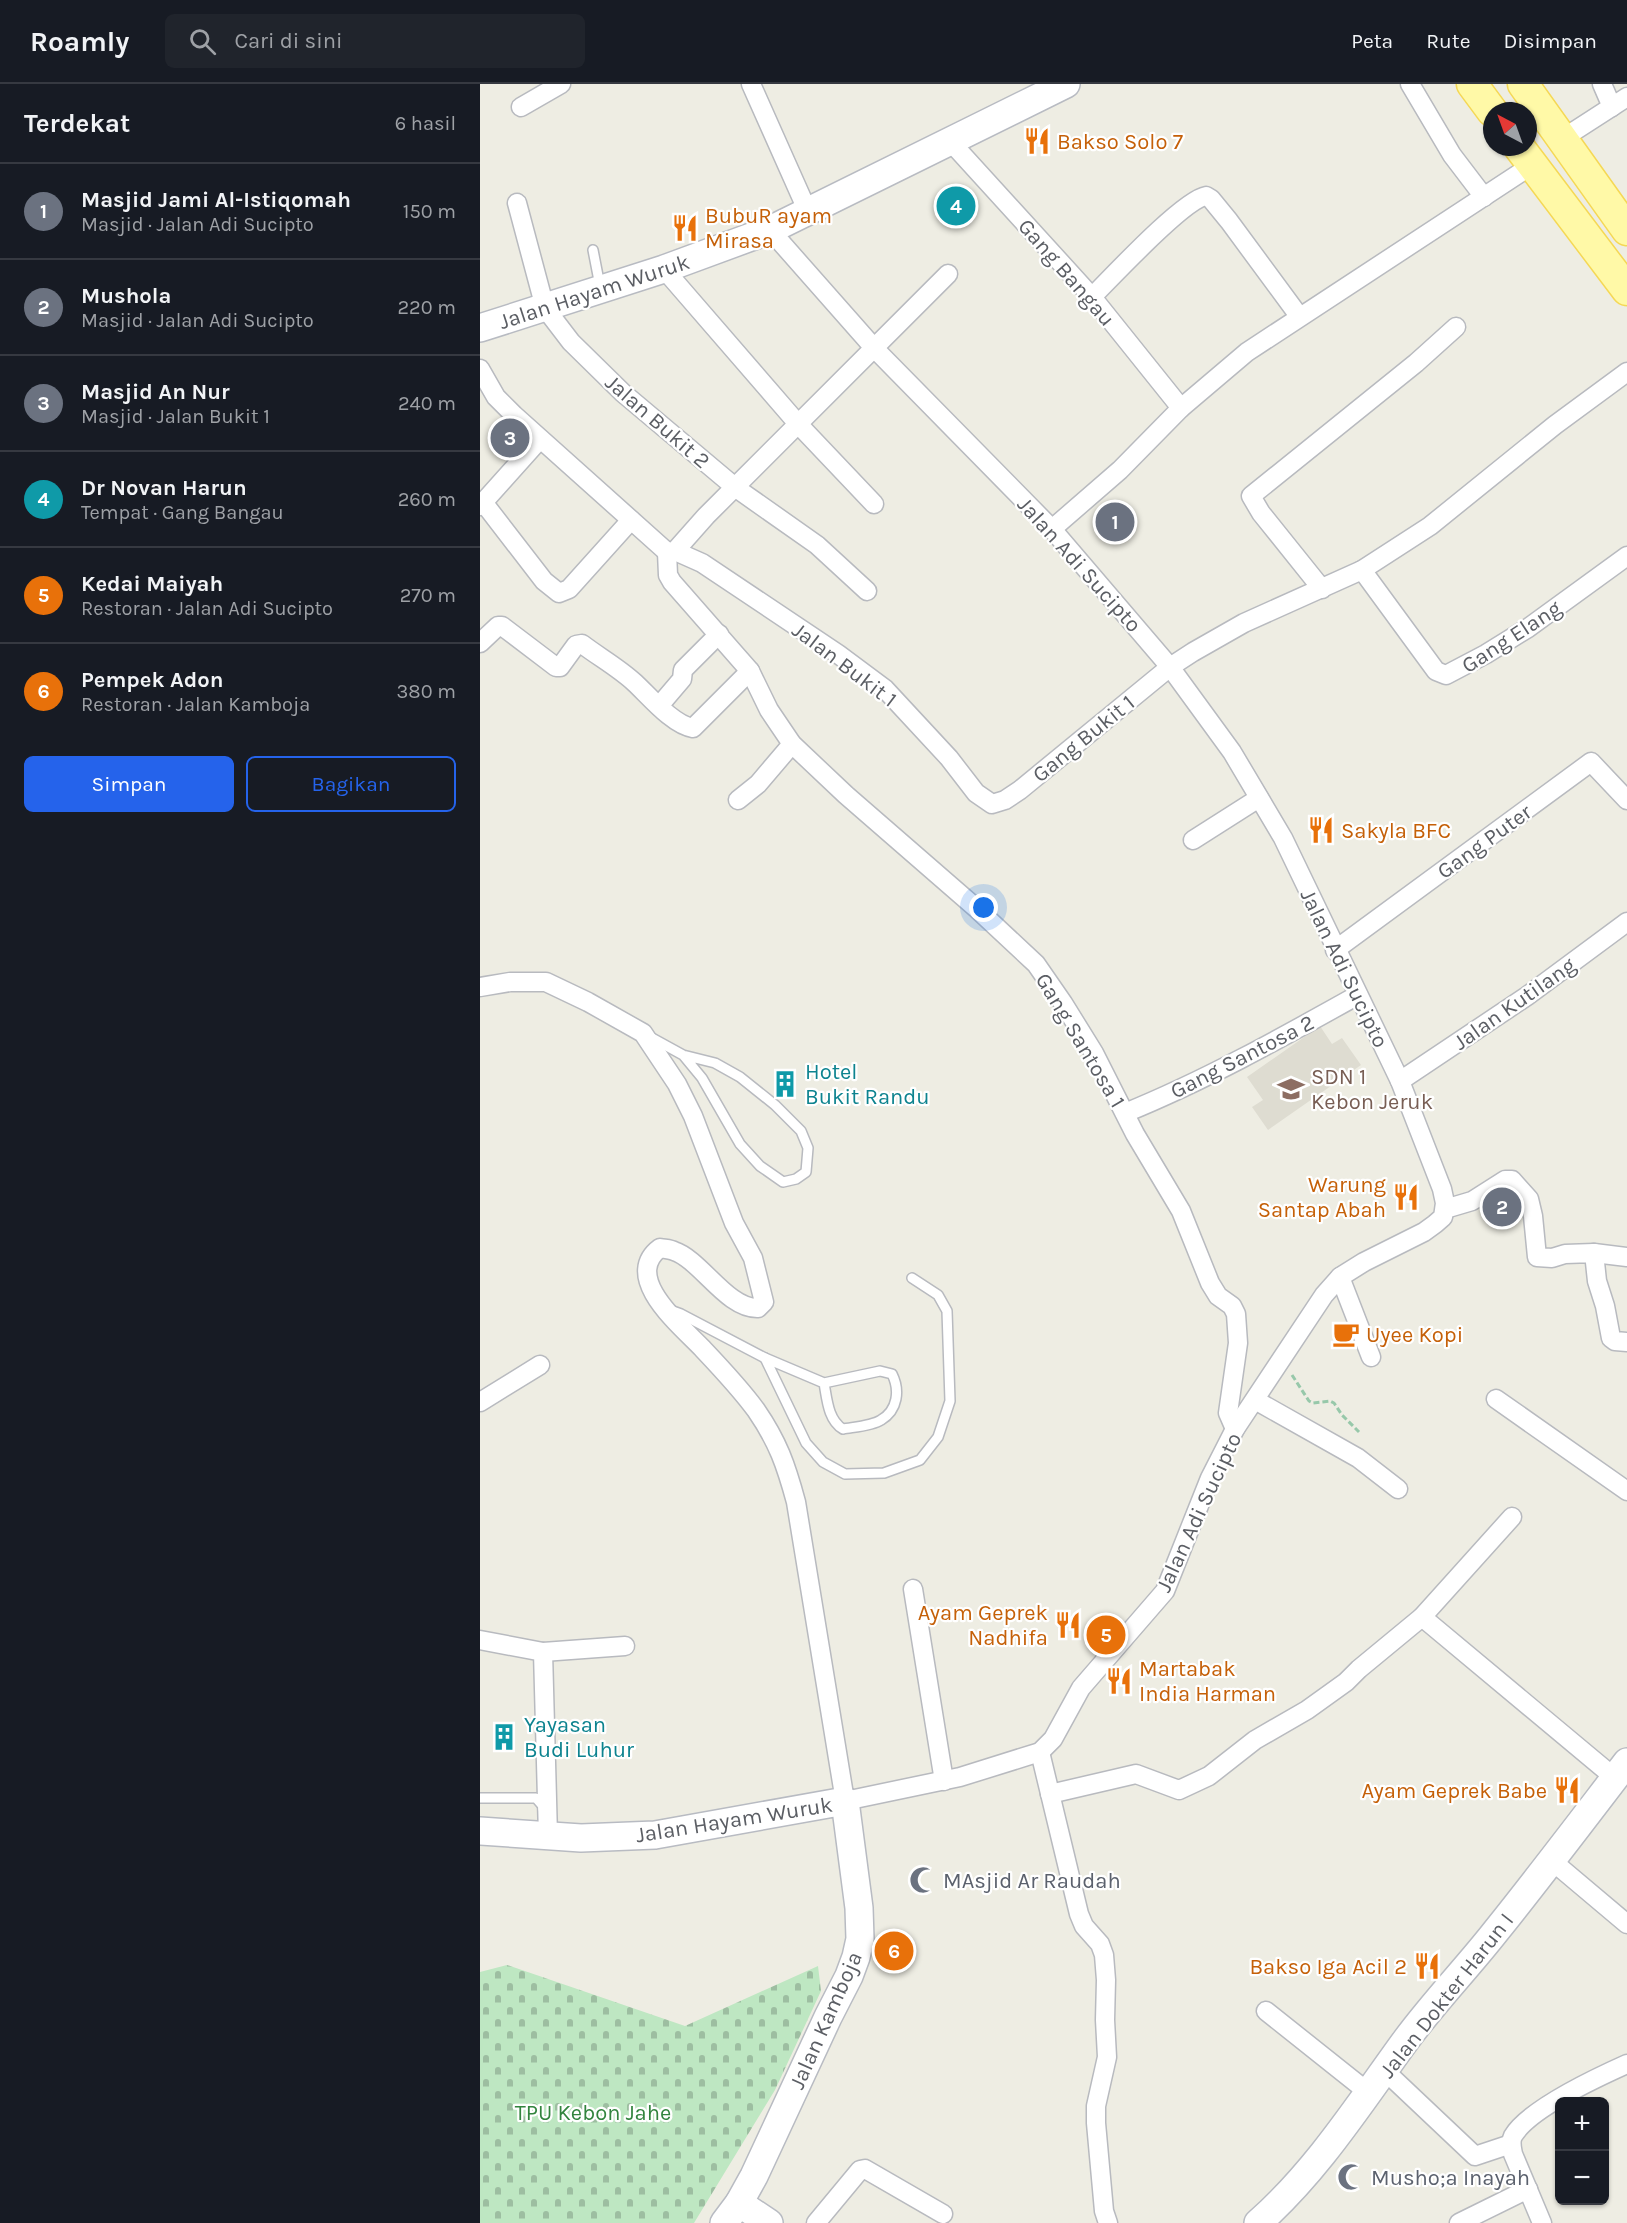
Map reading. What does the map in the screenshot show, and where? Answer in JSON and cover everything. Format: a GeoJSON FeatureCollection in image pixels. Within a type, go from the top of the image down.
{"type":"FeatureCollection","features":[{"type":"Feature","properties":{"kind":"main road"},"geometry":{"type":"LineString","coordinates":[[1472,84],[1485,102]]}},
{"type":"Feature","properties":{"kind":"main road"},"geometry":{"type":"LineString","coordinates":[[1498,84],[1511,102]]}},
{"type":"Feature","properties":{"kind":"main road"},"geometry":{"type":"LineString","coordinates":[[1523,84],[1562,139],[1618,227],[1620,281]]}},
{"type":"Feature","properties":{"kind":"main road"},"geometry":{"type":"LineString","coordinates":[[1537,135],[1618,227]]}},
{"type":"Feature","properties":{"kind":"main road"},"geometry":{"type":"LineString","coordinates":[[1525,156],[1620,281]]}},
{"type":"Feature","properties":{"kind":"street"},"geometry":{"type":"LineString","coordinates":[[521,107],[561,84]]}},
{"type":"Feature","properties":{"kind":"street"},"geometry":{"type":"LineString","coordinates":[[751,84],[808,212]]}},
{"type":"Feature","properties":{"kind":"street","name":"Jalan Hayam Wuruk"},"geometry":{"type":"LineString","coordinates":[[480,328],[664,269],[770,230],[1066,84]]}},
{"type":"Feature","properties":{"kind":"street"},"geometry":{"type":"LineString","coordinates":[[1410,84],[1452,155],[1484,196]]}},
{"type":"Feature","properties":{"kind":"street"},"geometry":{"type":"LineString","coordinates":[[1562,139],[1620,102],[1602,84]]}},
{"type":"Feature","properties":{"kind":"street","name":"Gang Bangau"},"geometry":{"type":"LineString","coordinates":[[949,140],[1092,297],[1180,408]]}},
{"type":"Feature","properties":{"kind":"street"},"geometry":{"type":"LineString","coordinates":[[1052,529],[1120,470],[1180,408],[1246,352],[1484,196],[1525,156]]}},
{"type":"Feature","properties":{"kind":"street"},"geometry":{"type":"LineString","coordinates":[[1092,297],[1168,222],[1194,200],[1206,196],[1229,221],[1299,316]]}},
{"type":"Feature","properties":{"kind":"street","name":"Jalan Bukit 2"},"geometry":{"type":"LineString","coordinates":[[517,203],[545,308],[571,342],[623,393],[736,488],[817,545],[867,591]]}},
{"type":"Feature","properties":{"kind":"street","name":"Jalan Adi Sucipto"},"geometry":{"type":"LineString","coordinates":[[770,230],[875,349],[1052,529],[1170,667],[1232,752],[1283,838],[1400,1081],[1442,1189],[1445,1209],[1443,1217],[1424,1232],[1364,1262],[1340,1277],[1324,1294],[1235,1429],[1210,1478],[1165,1591],[1082,1688],[1053,1739],[1040,1752]]}},
{"type":"Feature","properties":{"kind":"street"},"geometry":{"type":"LineString","coordinates":[[664,269],[799,425],[874,504]]}},
{"type":"Feature","properties":{"kind":"street"},"geometry":{"type":"LineString","coordinates":[[671,551],[948,274]]}},
{"type":"Feature","properties":{"kind":"street"},"geometry":{"type":"LineString","coordinates":[[1322,589],[1252,501],[1251,496],[1416,363],[1456,327]]}},
{"type":"Feature","properties":{"kind":"street","name":"Jalan Bukit 1"},"geometry":{"type":"LineString","coordinates":[[480,369],[496,398],[631,520],[671,551],[702,563],[838,654],[885,689],[949,758],[976,793],[992,804]]}},
{"type":"Feature","properties":{"kind":"street","name":"Gang Bukit 1"},"geometry":{"type":"LineString","coordinates":[[992,804],[1005,800],[1020,790],[1170,667],[1193,652],[1244,623],[1362,570],[1430,526],[1555,425],[1627,372]]}},
{"type":"Feature","properties":{"kind":"street"},"geometry":{"type":"LineString","coordinates":[[540,439],[482,504],[544,581],[559,593],[569,589],[631,520]]}},
{"type":"Feature","properties":{"kind":"street","name":"Gang Santosa 1"},"geometry":{"type":"LineString","coordinates":[[671,551],[669,575],[672,582],[750,671],[769,710],[792,744],[1036,964],[1094,1053],[1181,1211],[1210,1283],[1218,1296],[1232,1306],[1236,1314],[1238,1343],[1228,1413],[1235,1429]]}},
{"type":"Feature","properties":{"kind":"street","name":"Gang Elang"},"geometry":{"type":"LineString","coordinates":[[1362,570],[1437,671],[1446,675],[1528,628],[1627,556]]}},
{"type":"Feature","properties":{"kind":"street"},"geometry":{"type":"LineString","coordinates":[[480,643],[498,626],[502,626],[556,667],[560,667],[576,645],[582,644],[634,682],[659,706],[693,728],[750,671]]}},
{"type":"Feature","properties":{"kind":"street"},"geometry":{"type":"LineString","coordinates":[[659,706],[682,680],[683,670],[718,634]]}},
{"type":"Feature","properties":{"kind":"street"},"geometry":{"type":"LineString","coordinates":[[738,800],[758,784],[792,744]]}},
{"type":"Feature","properties":{"kind":"street","name":"Gang Puter"},"geometry":{"type":"LineString","coordinates":[[1335,950],[1591,762],[1627,800]]}},
{"type":"Feature","properties":{"kind":"street"},"geometry":{"type":"LineString","coordinates":[[1193,840],[1259,798]]}},
{"type":"Feature","properties":{"kind":"street","name":"Jalan Kutilang"},"geometry":{"type":"LineString","coordinates":[[1400,1081],[1527,996],[1627,922]]}},
{"type":"Feature","properties":{"kind":"street"},"geometry":{"type":"LineString","coordinates":[[480,987],[510,982],[546,982],[588,1002],[643,1033],[677,1084],[693,1116],[734,1223],[753,1258],[764,1302],[758,1308],[748,1308],[721,1289],[676,1251],[660,1248],[652,1254],[647,1266],[648,1276],[662,1308],[702,1348],[755,1409],[777,1443],[784,1460],[796,1502],[844,1802],[944,1781],[1040,1752],[1079,1914],[1084,1926],[1100,1944],[1104,1955],[1106,1980],[1104,2020],[1107,2057],[1096,2106],[1096,2123],[1106,2217]]}},
{"type":"Feature","properties":{"kind":"street","name":"Gang Santosa 2"},"geometry":{"type":"LineString","coordinates":[[1125,1113],[1165,1097],[1242,1060],[1358,995]]}},
{"type":"Feature","properties":{"kind":"street"},"geometry":{"type":"LineString","coordinates":[[1445,1209],[1472,1201],[1505,1180],[1512,1180],[1528,1199],[1533,1216],[1536,1257],[1552,1258],[1565,1254],[1594,1253],[1627,1257]]}},
{"type":"Feature","properties":{"kind":"street"},"geometry":{"type":"LineString","coordinates":[[1594,1253],[1597,1281],[1605,1306],[1611,1338],[1615,1341],[1627,1342]]}},
{"type":"Feature","properties":{"kind":"street"},"geometry":{"type":"LineString","coordinates":[[1340,1277],[1371,1357]]}},
{"type":"Feature","properties":{"kind":"street"},"geometry":{"type":"LineString","coordinates":[[480,1402],[540,1365]]}},
{"type":"Feature","properties":{"kind":"street"},"geometry":{"type":"LineString","coordinates":[[1496,1399],[1627,1491]]}},
{"type":"Feature","properties":{"kind":"street"},"geometry":{"type":"LineString","coordinates":[[1255,1400],[1358,1458],[1398,1489]]}},
{"type":"Feature","properties":{"kind":"street"},"geometry":{"type":"LineString","coordinates":[[1050,1794],[1136,1774],[1179,1790],[1209,1776],[1256,1740],[1317,1703],[1346,1682],[1422,1617],[1512,1517]]}},
{"type":"Feature","properties":{"kind":"street"},"geometry":{"type":"LineString","coordinates":[[913,1589],[944,1781]]}},
{"type":"Feature","properties":{"kind":"street"},"geometry":{"type":"LineString","coordinates":[[1422,1617],[1621,1770]]}},
{"type":"Feature","properties":{"kind":"street"},"geometry":{"type":"LineString","coordinates":[[480,1640],[543,1652],[625,1647]]}},
{"type":"Feature","properties":{"kind":"street"},"geometry":{"type":"LineString","coordinates":[[543,1652],[544,1836]]}},
{"type":"Feature","properties":{"kind":"street","name":"Jalan Dokter Harun I"},"geometry":{"type":"LineString","coordinates":[[1258,2223],[1285,2200],[1386,2071],[1407,2038],[1496,1933],[1621,1770]]}},
{"type":"Feature","properties":{"kind":"street","name":"Jalan Hayam Wuruk"},"geometry":{"type":"LineString","coordinates":[[480,1831],[581,1838],[655,1835],[844,1802]]}},
{"type":"Feature","properties":{"kind":"street","name":"Jalan Kamboja"},"geometry":{"type":"LineString","coordinates":[[732,2213],[849,1976],[858,1948],[859,1908],[844,1802]]}},
{"type":"Feature","properties":{"kind":"street"},"geometry":{"type":"LineString","coordinates":[[1551,1860],[1627,1924]]}},
{"type":"Feature","properties":{"kind":"street"},"geometry":{"type":"LineString","coordinates":[[1266,2011],[1369,2093]]}},
{"type":"Feature","properties":{"kind":"street"},"geometry":{"type":"LineString","coordinates":[[1542,2223],[1511,2144],[1513,2136],[1523,2125],[1584,2083],[1627,2064]]}},
{"type":"Feature","properties":{"kind":"street"},"geometry":{"type":"LineString","coordinates":[[1386,2071],[1475,2156],[1511,2144]]}},
{"type":"Feature","properties":{"kind":"street"},"geometry":{"type":"LineString","coordinates":[[816,2223],[860,2170],[866,2169],[943,2214]]}},
{"type":"Feature","properties":{"kind":"street"},"geometry":{"type":"LineString","coordinates":[[1459,2223],[1528,2189]]}},
{"type":"Feature","properties":{"kind":"street"},"geometry":{"type":"LineString","coordinates":[[732,2213],[769,2223]]}},
{"type":"Feature","properties":{"kind":"lane"},"geometry":{"type":"LineString","coordinates":[[593,250],[601,289]]}},
{"type":"Feature","properties":{"kind":"lane"},"geometry":{"type":"LineString","coordinates":[[643,1033],[682,1055],[716,1063],[740,1077],[775,1105],[801,1131],[808,1148],[806,1172],[796,1179],[783,1182],[760,1166],[740,1144],[702,1078],[682,1055]]}},
{"type":"Feature","properties":{"kind":"lane"},"geometry":{"type":"LineString","coordinates":[[765,1358],[806,1443],[823,1462],[845,1474],[885,1473],[920,1460],[938,1437],[950,1401],[947,1311],[938,1295],[912,1278]]}},
{"type":"Feature","properties":{"kind":"lane"},"geometry":{"type":"LineString","coordinates":[[662,1308],[681,1314],[765,1358],[824,1383],[880,1371],[892,1374],[898,1386],[896,1405],[881,1421],[843,1429],[835,1422],[831,1414],[824,1383]]}},
{"type":"Feature","properties":{"kind":"lane"},"geometry":{"type":"LineString","coordinates":[[480,1798],[536,1798],[543,1806],[544,1836]]}},
{"type":"Feature","properties":{"kind":"path"},"geometry":{"type":"LineString","coordinates":[[1282,1358],[1309,1401],[1334,1403],[1359,1432]]}},
{"type":"Feature","properties":{"kind":"shaded area","name":"SDN 1 Kebon Jeruk"},"geometry":{"type":"Polygon","coordinates":[[[1320,1026],[1332,1044],[1342,1038],[1361,1065],[1268,1130],[1252,1107],[1263,1100],[1247,1077],[1320,1026]]]}},
{"type":"Feature","properties":{"kind":"green space","name":"TPU Kebon Jahe"},"geometry":{"type":"Polygon","coordinates":[[[507,1965],[685,2026],[818,1966],[821,1991],[775,2090],[694,2223],[480,2223],[480,1972],[507,1965]]]}},
{"type":"Feature","properties":{"kind":"place","name":"Bakso Solo 7"},"geometry":{"type":"Point","coordinates":[1037,141]}},
{"type":"Feature","properties":{"kind":"place","name":"Dr Novan Harun"},"geometry":{"type":"Point","coordinates":[956,206]}},
{"type":"Feature","properties":{"kind":"place","name":"BubuR ayam Mirasa"},"geometry":{"type":"Point","coordinates":[685,228]}},
{"type":"Feature","properties":{"kind":"place","name":"Masjid An Nur"},"geometry":{"type":"Point","coordinates":[510,438]}},
{"type":"Feature","properties":{"kind":"place","name":"Masjid Jami Al-Istiqomah"},"geometry":{"type":"Point","coordinates":[1115,522]}},
{"type":"Feature","properties":{"kind":"place","name":"Sakyla BFC"},"geometry":{"type":"Point","coordinates":[1321,830]}},
{"type":"Feature","properties":{"kind":"place","name":"Hotel Bukit Randu"},"geometry":{"type":"Point","coordinates":[785,1084]}},
{"type":"Feature","properties":{"kind":"place","name":"SDN 1 Kebon Jeruk"},"geometry":{"type":"Point","coordinates":[1291,1089]}},
{"type":"Feature","properties":{"kind":"place","name":"Warung Santap Abah"},"geometry":{"type":"Point","coordinates":[1406,1197]}},
{"type":"Feature","properties":{"kind":"place","name":"Mushola"},"geometry":{"type":"Point","coordinates":[1502,1207]}},
{"type":"Feature","properties":{"kind":"place","name":"Uyee Kopi"},"geometry":{"type":"Point","coordinates":[1346,1334]}},
{"type":"Feature","properties":{"kind":"place","name":"Ayam Geprek Nadhifa"},"geometry":{"type":"Point","coordinates":[1068,1625]}},
{"type":"Feature","properties":{"kind":"place","name":"Kedai Maiyah"},"geometry":{"type":"Point","coordinates":[1106,1635]}},
{"type":"Feature","properties":{"kind":"place","name":"Martabak India Harman"},"geometry":{"type":"Point","coordinates":[1119,1681]}},
{"type":"Feature","properties":{"kind":"place","name":"Yayasan Budi Luhur"},"geometry":{"type":"Point","coordinates":[504,1737]}},
{"type":"Feature","properties":{"kind":"place","name":"Ayam Geprek Babe"},"geometry":{"type":"Point","coordinates":[1567,1790]}},
{"type":"Feature","properties":{"kind":"place","name":"MAsjid Ar Raudah"},"geometry":{"type":"Point","coordinates":[923,1880]}},
{"type":"Feature","properties":{"kind":"place","name":"Pempek Adon"},"geometry":{"type":"Point","coordinates":[894,1951]}},
{"type":"Feature","properties":{"kind":"place","name":"Bakso Iga Acil 2"},"geometry":{"type":"Point","coordinates":[1427,1966]}},
{"type":"Feature","properties":{"kind":"place","name":"Musho;a Inayah"},"geometry":{"type":"Point","coordinates":[1351,2177]}}]}
